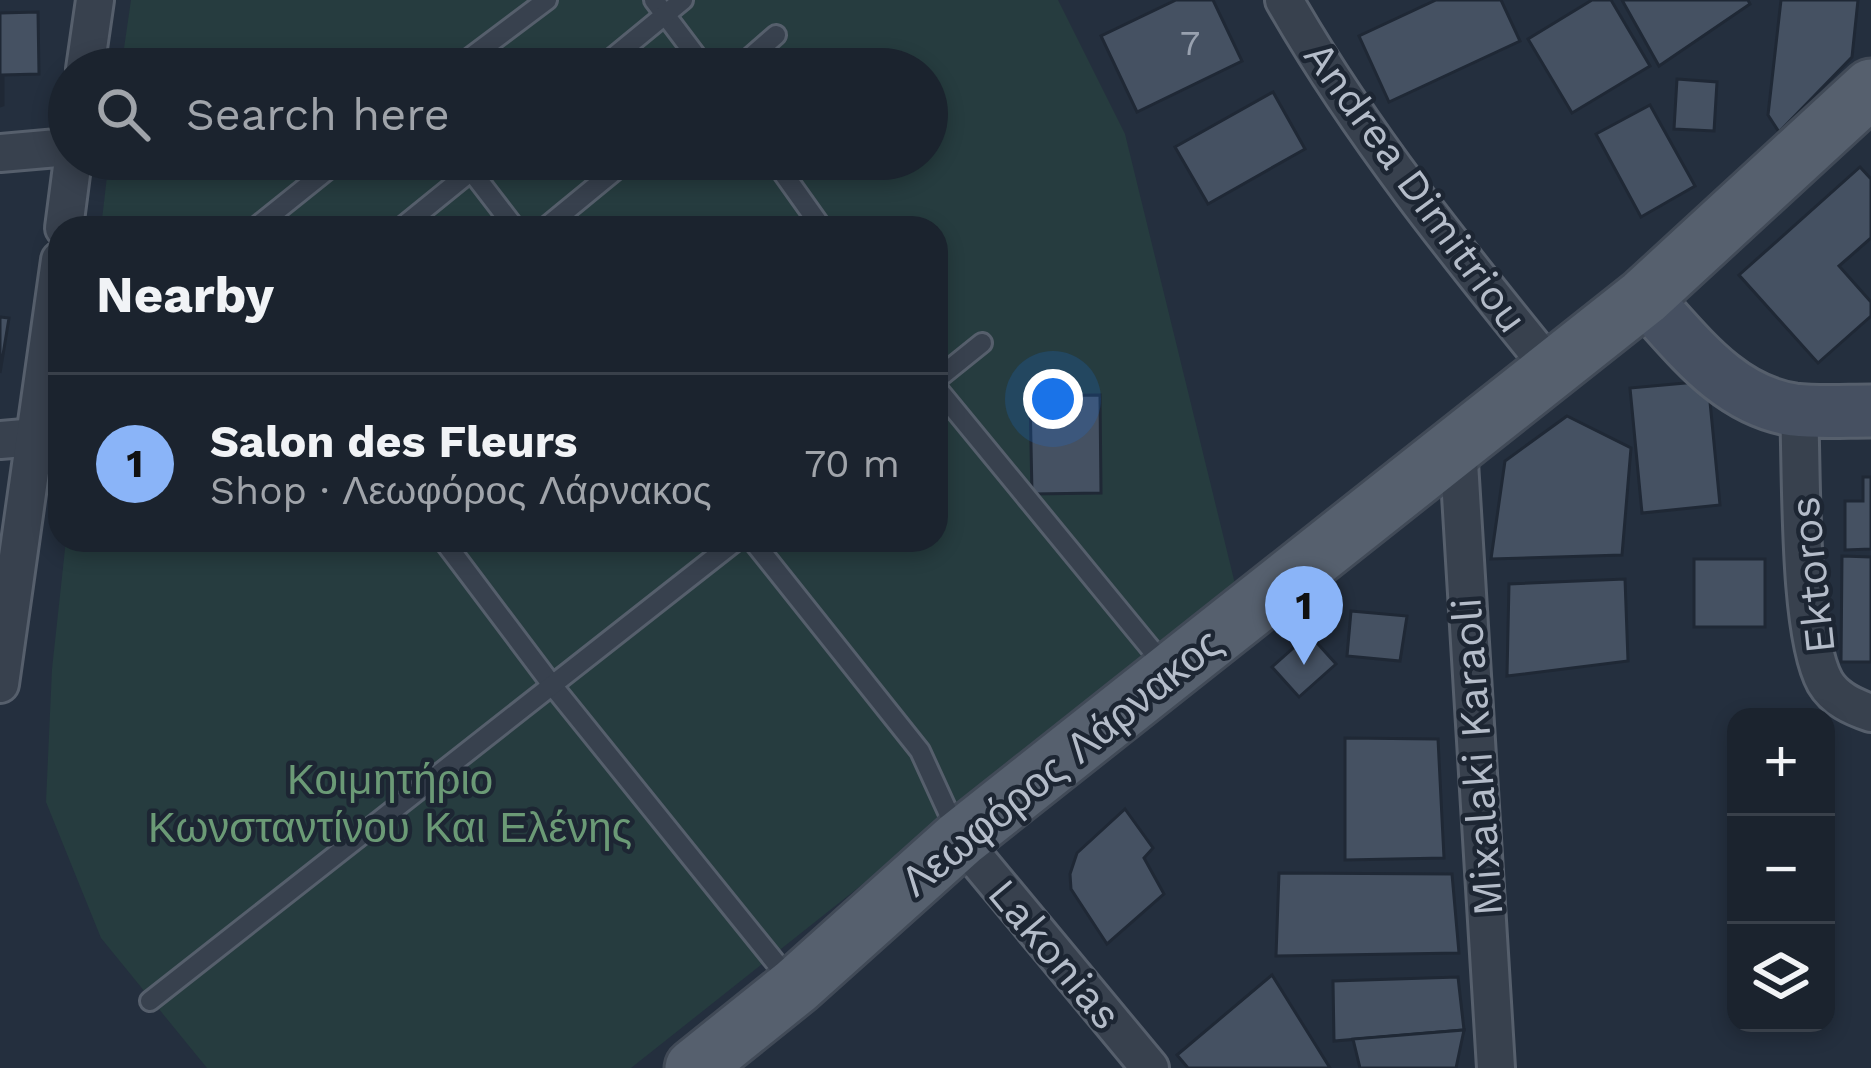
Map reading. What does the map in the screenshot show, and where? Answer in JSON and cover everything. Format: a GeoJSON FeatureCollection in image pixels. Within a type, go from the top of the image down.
{"type":"FeatureCollection","features":[{"type":"Feature","properties":{"kind":"main road","name":"Λεωφόρος Λάρνακος"},"geometry":{"type":"LineString","coordinates":[[694,1068],[796,986],[960,839],[1644,297],[1871,88]]}},
{"type":"Feature","properties":{"kind":"street"},"geometry":{"type":"LineString","coordinates":[[88,48],[94,0]]}},
{"type":"Feature","properties":{"kind":"street","name":"Andrea Dimitriou"},"geometry":{"type":"LineString","coordinates":[[1284,0],[1358,117],[1460,256],[1553,371]]}},
{"type":"Feature","properties":{"kind":"street"},"geometry":{"type":"LineString","coordinates":[[0,153],[48,149]]}},
{"type":"Feature","properties":{"kind":"street"},"geometry":{"type":"LineString","coordinates":[[66,216],[70,180]]}},
{"type":"Feature","properties":{"kind":"street"},"geometry":{"type":"LineString","coordinates":[[1644,297],[1733,387],[1774,406],[1871,411]]}},
{"type":"Feature","properties":{"kind":"street"},"geometry":{"type":"LineString","coordinates":[[0,683],[18,438],[48,311]]}},
{"type":"Feature","properties":{"kind":"street","name":"Ektoros"},"geometry":{"type":"LineString","coordinates":[[1799,410],[1807,583],[1819,665],[1826,685],[1839,698],[1871,713]]}},
{"type":"Feature","properties":{"kind":"street","name":"Mixalaki Karaoli"},"geometry":{"type":"LineString","coordinates":[[1457,446],[1496,1068]]}},
{"type":"Feature","properties":{"kind":"street","name":"Lakonias"},"geometry":{"type":"LineString","coordinates":[[960,839],[1150,1068]]}},
{"type":"Feature","properties":{"kind":"lane"},"geometry":{"type":"LineString","coordinates":[[483,48],[547,0]]}},
{"type":"Feature","properties":{"kind":"lane"},"geometry":{"type":"LineString","coordinates":[[620,48],[660,8],[683,0]]}},
{"type":"Feature","properties":{"kind":"lane"},"geometry":{"type":"LineString","coordinates":[[660,8],[690,48]]}},
{"type":"Feature","properties":{"kind":"lane"},"geometry":{"type":"LineString","coordinates":[[761,48],[776,35]]}},
{"type":"Feature","properties":{"kind":"lane"},"geometry":{"type":"LineString","coordinates":[[270,216],[315,180]]}},
{"type":"Feature","properties":{"kind":"lane"},"geometry":{"type":"LineString","coordinates":[[414,216],[454,180]]}},
{"type":"Feature","properties":{"kind":"lane"},"geometry":{"type":"LineString","coordinates":[[484,180],[506,216]]}},
{"type":"Feature","properties":{"kind":"lane"},"geometry":{"type":"LineString","coordinates":[[560,216],[603,180]]}},
{"type":"Feature","properties":{"kind":"lane"},"geometry":{"type":"LineString","coordinates":[[788,180],[813,216]]}},
{"type":"Feature","properties":{"kind":"lane"},"geometry":{"type":"LineString","coordinates":[[948,374],[982,344]]}},
{"type":"Feature","properties":{"kind":"lane"},"geometry":{"type":"LineString","coordinates":[[948,399],[1169,671]]}},
{"type":"Feature","properties":{"kind":"lane"},"geometry":{"type":"LineString","coordinates":[[452,552],[553,686],[796,986]]}},
{"type":"Feature","properties":{"kind":"lane"},"geometry":{"type":"LineString","coordinates":[[150,1001],[721,552]]}},
{"type":"Feature","properties":{"kind":"lane"},"geometry":{"type":"LineString","coordinates":[[762,552],[920,751],[960,839]]}},
{"type":"Feature","properties":{"kind":"green space","name":"Κοιμητήριο Κωνσταντίνου Και Ελένης"},"geometry":{"type":"Polygon","coordinates":[[[131,0],[1058,0],[1125,134],[1236,588],[631,1068],[207,1068],[101,938],[46,802],[52,669],[65,552],[948,552],[948,216],[102,216],[107,180],[948,180],[948,48],[124,48],[131,0]]]}},
{"type":"Feature","properties":{"kind":"building"},"geometry":{"type":"Polygon","coordinates":[[[1176,0],[1213,0],[1242,61],[1137,112],[1101,36],[1176,0]]]}},
{"type":"Feature","properties":{"kind":"building"},"geometry":{"type":"Polygon","coordinates":[[[1436,0],[1501,0],[1520,41],[1389,102],[1359,36],[1436,0]]]}},
{"type":"Feature","properties":{"kind":"building"},"geometry":{"type":"Polygon","coordinates":[[[1592,0],[1611,0],[1650,66],[1572,113],[1528,39],[1592,0]]]}},
{"type":"Feature","properties":{"kind":"building"},"geometry":{"type":"Polygon","coordinates":[[[1622,0],[1748,0],[1750,4],[1659,66],[1622,0]]]}},
{"type":"Feature","properties":{"kind":"building"},"geometry":{"type":"Polygon","coordinates":[[[1781,0],[1858,0],[1852,57],[1779,132],[1768,115],[1781,0]]]}},
{"type":"Feature","properties":{"kind":"building"},"geometry":{"type":"Polygon","coordinates":[[[38,12],[39,74],[3,75],[0,106],[0,13],[38,12]]]}},
{"type":"Feature","properties":{"kind":"building"},"geometry":{"type":"Polygon","coordinates":[[[1677,79],[1717,82],[1714,131],[1674,129],[1677,79]]]}},
{"type":"Feature","properties":{"kind":"building"},"geometry":{"type":"Polygon","coordinates":[[[1273,92],[1305,149],[1208,204],[1175,147],[1273,92]]]}},
{"type":"Feature","properties":{"kind":"building"},"geometry":{"type":"Polygon","coordinates":[[[1650,105],[1695,186],[1641,217],[1596,134],[1650,105]]]}},
{"type":"Feature","properties":{"kind":"building"},"geometry":{"type":"Polygon","coordinates":[[[1860,167],[1871,179],[1871,238],[1839,266],[1871,302],[1871,316],[1818,363],[1739,275],[1860,167]]]}},
{"type":"Feature","properties":{"kind":"building"},"geometry":{"type":"Polygon","coordinates":[[[0,317],[9,318],[0,373],[0,317]]]}},
{"type":"Feature","properties":{"kind":"building"},"geometry":{"type":"Polygon","coordinates":[[[1708,381],[1720,505],[1642,513],[1630,388],[1708,381]]]}},
{"type":"Feature","properties":{"kind":"building"},"geometry":{"type":"Polygon","coordinates":[[[1100,395],[1101,493],[1032,494],[1030,396],[1100,395]]]}},
{"type":"Feature","properties":{"kind":"building"},"geometry":{"type":"Polygon","coordinates":[[[1567,416],[1631,448],[1622,555],[1491,559],[1505,461],[1567,416]]]}},
{"type":"Feature","properties":{"kind":"building"},"geometry":{"type":"Polygon","coordinates":[[[1863,477],[1871,477],[1871,549],[1845,550],[1845,501],[1863,501],[1863,477]]]}},
{"type":"Feature","properties":{"kind":"building"},"geometry":{"type":"Polygon","coordinates":[[[1842,556],[1871,557],[1871,662],[1841,662],[1842,556]]]}},
{"type":"Feature","properties":{"kind":"building"},"geometry":{"type":"Polygon","coordinates":[[[1694,559],[1765,559],[1765,627],[1694,627],[1694,559]]]}},
{"type":"Feature","properties":{"kind":"building"},"geometry":{"type":"Polygon","coordinates":[[[1625,579],[1628,661],[1507,676],[1509,584],[1625,579]]]}},
{"type":"Feature","properties":{"kind":"building"},"geometry":{"type":"Polygon","coordinates":[[[1351,611],[1407,616],[1400,661],[1347,656],[1351,611]]]}},
{"type":"Feature","properties":{"kind":"building"},"geometry":{"type":"Polygon","coordinates":[[[1309,634],[1336,664],[1299,697],[1272,667],[1309,634]]]}},
{"type":"Feature","properties":{"kind":"building"},"geometry":{"type":"Polygon","coordinates":[[[1345,738],[1438,739],[1444,858],[1345,860],[1345,738]]]}},
{"type":"Feature","properties":{"kind":"building"},"geometry":{"type":"Polygon","coordinates":[[[1125,809],[1153,848],[1144,858],[1164,894],[1107,944],[1071,889],[1070,874],[1077,853],[1125,809]]]}},
{"type":"Feature","properties":{"kind":"building"},"geometry":{"type":"Polygon","coordinates":[[[1279,873],[1452,874],[1459,953],[1276,956],[1279,873]]]}},
{"type":"Feature","properties":{"kind":"building"},"geometry":{"type":"Polygon","coordinates":[[[1272,975],[1330,1068],[1188,1068],[1177,1055],[1272,975]]]}},
{"type":"Feature","properties":{"kind":"building"},"geometry":{"type":"Polygon","coordinates":[[[1458,977],[1464,1030],[1334,1041],[1333,981],[1458,977]]]}},
{"type":"Feature","properties":{"kind":"building"},"geometry":{"type":"Polygon","coordinates":[[[1464,1030],[1456,1068],[1360,1068],[1353,1039],[1464,1030]]]}},
{"type":"Feature","properties":{"kind":"place","name":"Salon des Fleurs"},"geometry":{"type":"Point","coordinates":[1304,665]}}]}
